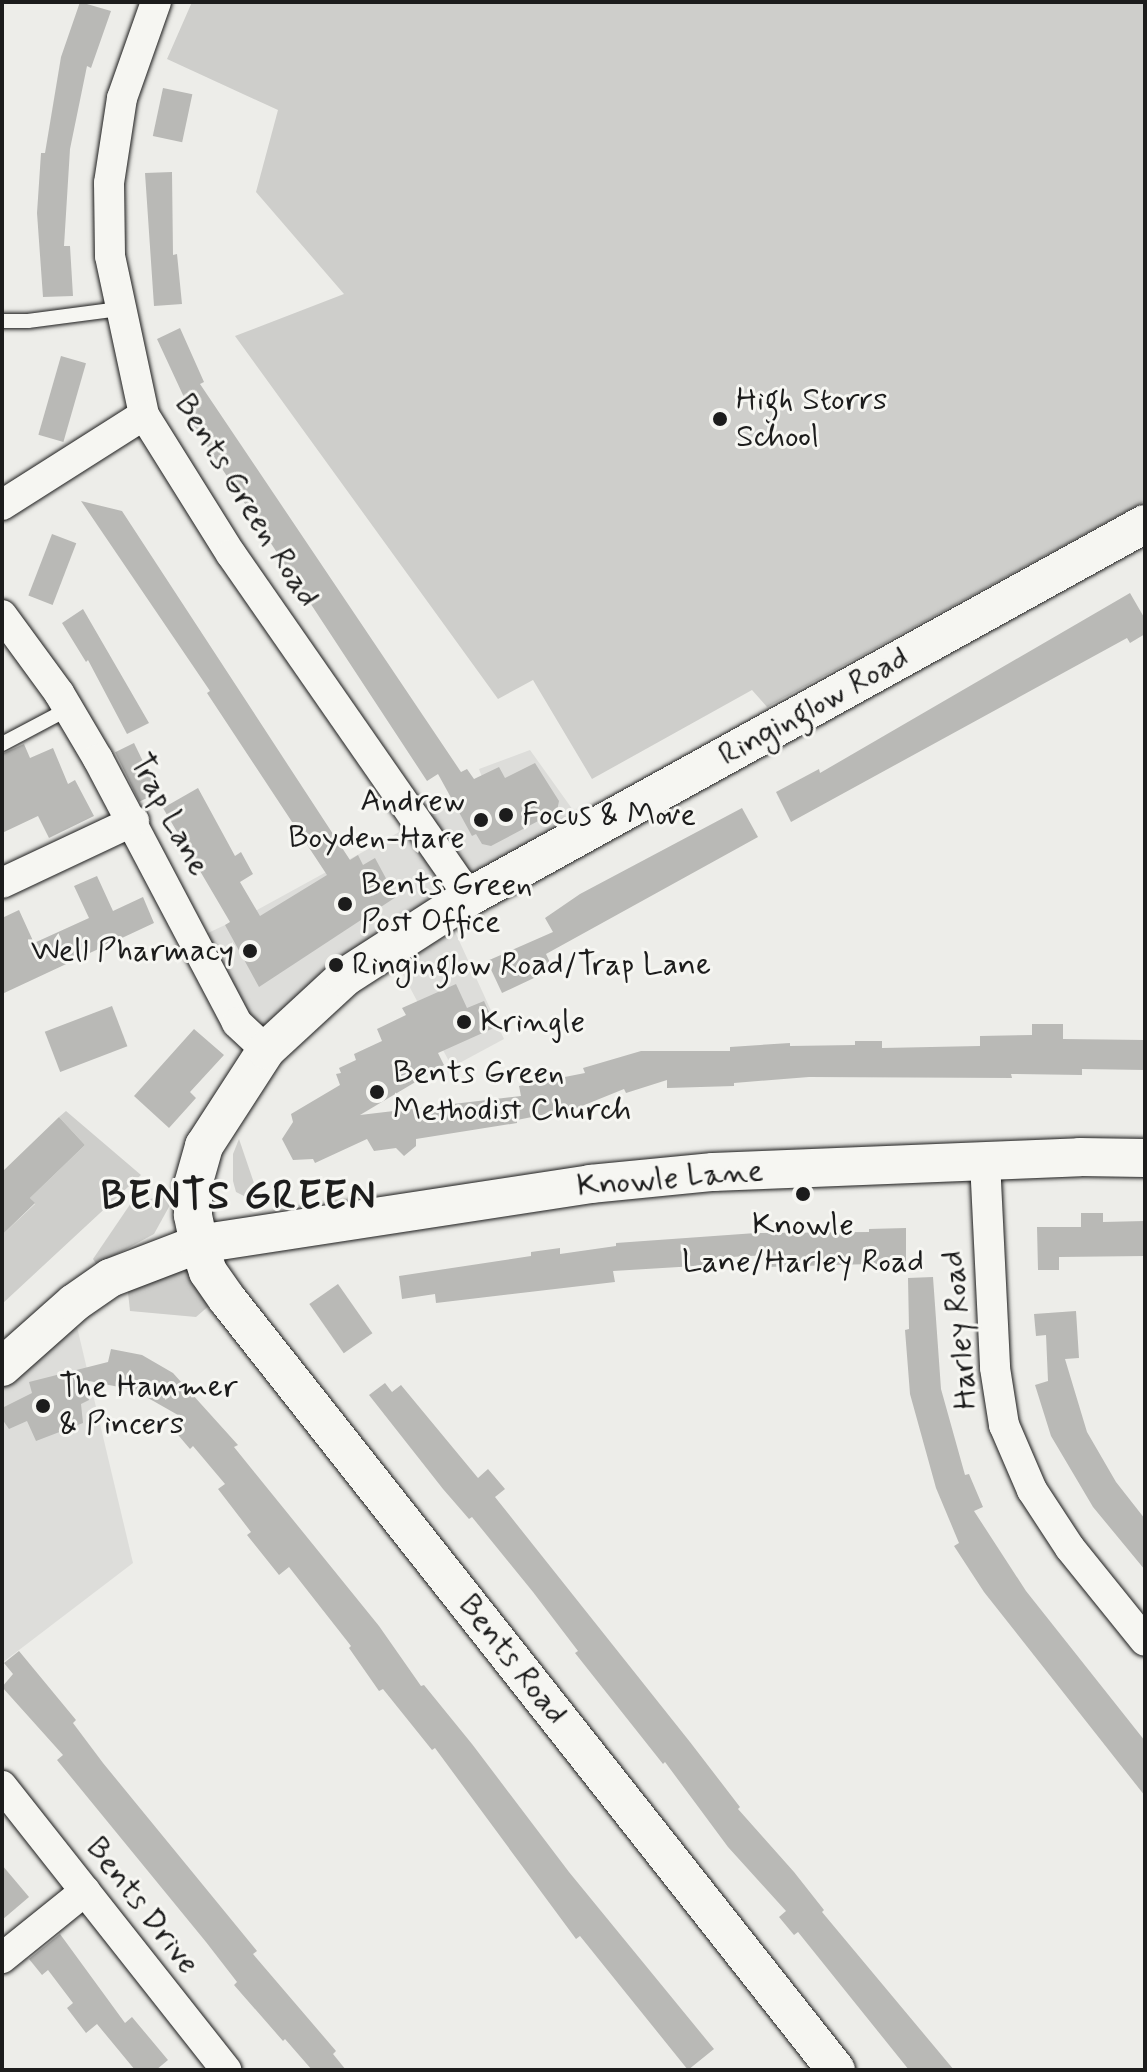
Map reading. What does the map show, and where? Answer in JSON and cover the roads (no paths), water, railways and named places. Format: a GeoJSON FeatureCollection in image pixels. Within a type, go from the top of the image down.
{"type":"FeatureCollection","features":[{"type":"Feature","properties":{"kind":"street","name":"Bents Green Road"},"geometry":{"type":"LineString","coordinates":[[156,2],[122,98],[109,183],[110,256],[144,415],[231,554],[469,897]]}},
{"type":"Feature","properties":{"kind":"street"},"geometry":{"type":"LineString","coordinates":[[2,505],[144,415]]}},
{"type":"Feature","properties":{"kind":"street","name":"Ringinglow Road"},"geometry":{"type":"LineString","coordinates":[[199,1244],[193,1215],[193,1185],[204,1146],[266,1050],[345,977],[469,897],[1145,524]]}},
{"type":"Feature","properties":{"kind":"street","name":"Trap Lane"},"geometry":{"type":"LineString","coordinates":[[2,615],[68,709],[134,821],[237,1023],[266,1050]]}},
{"type":"Feature","properties":{"kind":"street"},"geometry":{"type":"LineString","coordinates":[[2,883],[134,821]]}},
{"type":"Feature","properties":{"kind":"street","name":"Knowle Lane"},"geometry":{"type":"LineString","coordinates":[[199,1244],[590,1184],[713,1172],[1145,1158]]}},
{"type":"Feature","properties":{"kind":"street","name":"Harley Road"},"geometry":{"type":"LineString","coordinates":[[985,1161],[995,1368],[1004,1425],[1032,1490],[1070,1548],[1145,1641]]}},
{"type":"Feature","properties":{"kind":"street"},"geometry":{"type":"LineString","coordinates":[[2,1367],[74,1303],[110,1278],[199,1244]]}},
{"type":"Feature","properties":{"kind":"street","name":"Bents Road"},"geometry":{"type":"LineString","coordinates":[[199,1244],[208,1272],[227,1299],[836,2070]]}},
{"type":"Feature","properties":{"kind":"street","name":"Bents Drive"},"geometry":{"type":"LineString","coordinates":[[2,1786],[226,2070]]}},
{"type":"Feature","properties":{"kind":"street"},"geometry":{"type":"LineString","coordinates":[[2,1958],[85,1891]]}},
{"type":"Feature","properties":{"kind":"lane"},"geometry":{"type":"LineString","coordinates":[[2,321],[28,321],[119,309]]}},
{"type":"Feature","properties":{"kind":"lane"},"geometry":{"type":"LineString","coordinates":[[2,744],[68,709]]}},
{"type":"Feature","properties":{"kind":"place","name":"High Storrs School"},"geometry":{"type":"Point","coordinates":[720,419]}},
{"type":"Feature","properties":{"kind":"place","name":"Focus & Move"},"geometry":{"type":"Point","coordinates":[506,815]}},
{"type":"Feature","properties":{"kind":"place","name":"Andrew Boyden-Hare"},"geometry":{"type":"Point","coordinates":[481,820]}},
{"type":"Feature","properties":{"kind":"place","name":"Bents Green Post Office"},"geometry":{"type":"Point","coordinates":[345,904]}},
{"type":"Feature","properties":{"kind":"place","name":"Well Pharmacy"},"geometry":{"type":"Point","coordinates":[250,951]}},
{"type":"Feature","properties":{"kind":"place","name":"Ringinglow Road/Trap Lane"},"geometry":{"type":"Point","coordinates":[336,965]}},
{"type":"Feature","properties":{"kind":"place","name":"Kringle"},"geometry":{"type":"Point","coordinates":[464,1022]}},
{"type":"Feature","properties":{"kind":"place","name":"Bents Green Methodist Church"},"geometry":{"type":"Point","coordinates":[377,1092]}},
{"type":"Feature","properties":{"kind":"place","name":"Knowle Lane/Harley Road"},"geometry":{"type":"Point","coordinates":[803,1194]}},
{"type":"Feature","properties":{"kind":"place","name":"The Hammer & Pincers"},"geometry":{"type":"Point","coordinates":[43,1406]}},
{"type":"Feature","properties":{"kind":"district","name":"BENTS GREEN"},"geometry":{"type":"Point","coordinates":[239,1197]}}]}
